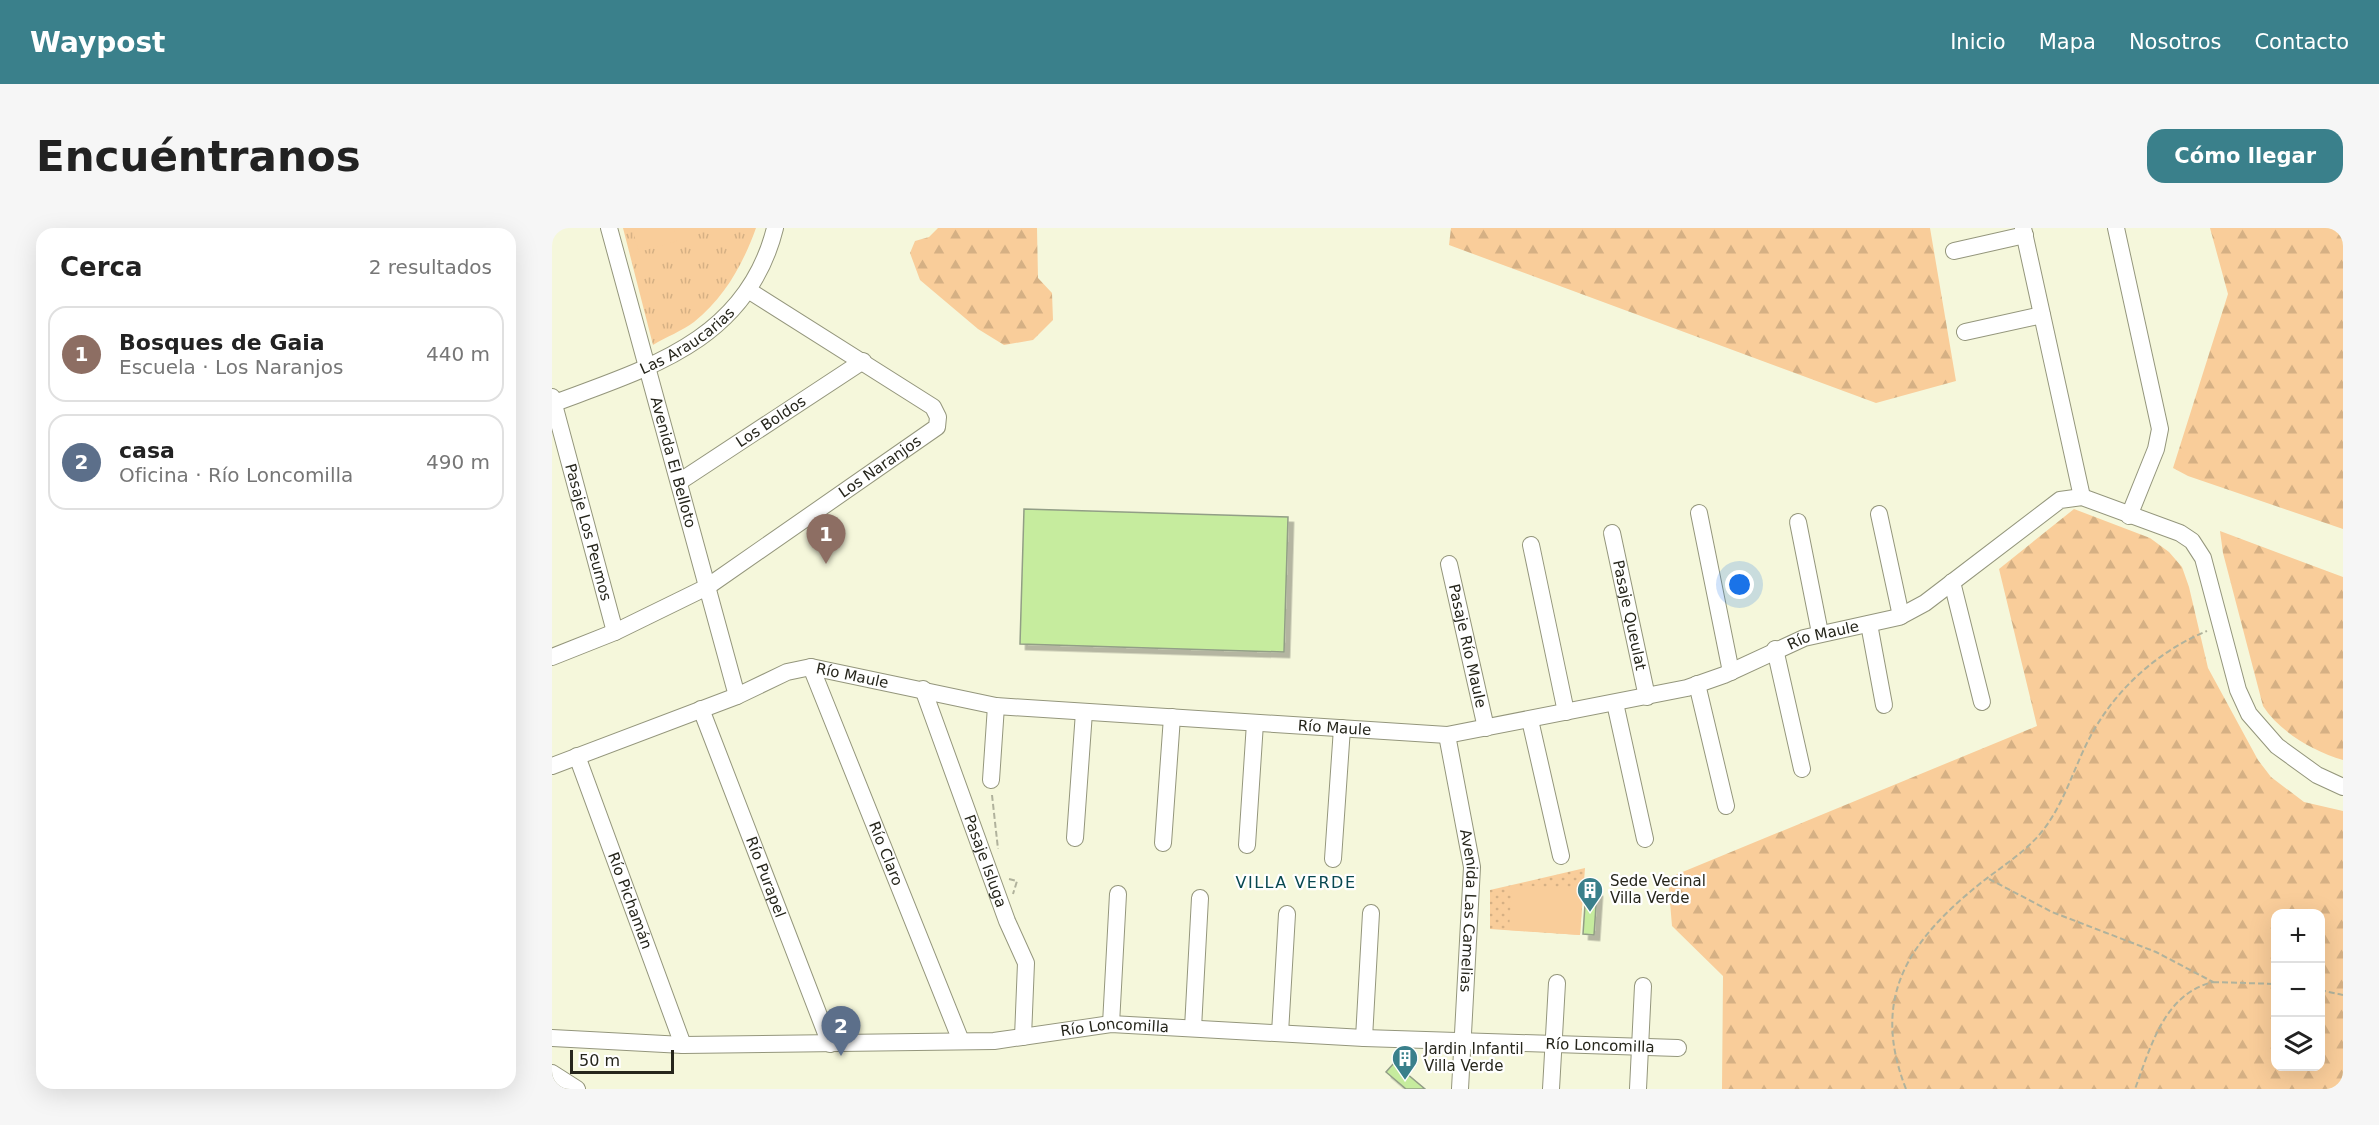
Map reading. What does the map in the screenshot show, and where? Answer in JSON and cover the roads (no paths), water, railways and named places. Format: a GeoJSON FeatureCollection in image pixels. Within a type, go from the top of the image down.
{"type":"FeatureCollection","features":[{"type":"Feature","properties":{"kind":"street","name":"Avenida El Belloto"},"geometry":{"type":"LineString","coordinates":[[609,228],[737,696]]}},
{"type":"Feature","properties":{"kind":"street","name":"Las Araucarias"},"geometry":{"type":"LineString","coordinates":[[553,402],[649,368],[677,354],[709,332],[748,290],[767,254],[775,228]]}},
{"type":"Feature","properties":{"kind":"street"},"geometry":{"type":"LineString","coordinates":[[2116,228],[2160,429],[2156,449],[2129,516]]}},
{"type":"Feature","properties":{"kind":"street"},"geometry":{"type":"LineString","coordinates":[[1954,251],[2024,232],[2082,497],[2180,533],[2197,546],[2204,558],[2238,690],[2257,726],[2277,746],[2302,765],[2343,787]]}},
{"type":"Feature","properties":{"kind":"street","name":"Los Naranjos"},"geometry":{"type":"LineString","coordinates":[[552,657],[615,632],[706,587],[938,427],[938,417],[933,407],[863,360],[748,290]]}},
{"type":"Feature","properties":{"kind":"street"},"geometry":{"type":"LineString","coordinates":[[1965,332],[2042,315]]}},
{"type":"Feature","properties":{"kind":"street","name":"Los Boldos"},"geometry":{"type":"LineString","coordinates":[[679,482],[863,360]]}},
{"type":"Feature","properties":{"kind":"street","name":"Pasaje Los Peumos"},"geometry":{"type":"LineString","coordinates":[[553,402],[615,632]]}},
{"type":"Feature","properties":{"kind":"street","name":"Río Maule"},"geometry":{"type":"LineString","coordinates":[[552,766],[737,696],[787,672],[811,667],[996,706],[1447,735],[1647,697],[1697,684],[1731,672],[1775,649],[1820,633],[1901,616],[1925,603],[2060,500],[2082,497]]}},
{"type":"Feature","properties":{"kind":"street"},"geometry":{"type":"LineString","coordinates":[[1699,513],[1731,672]]}},
{"type":"Feature","properties":{"kind":"street"},"geometry":{"type":"LineString","coordinates":[[1879,514],[1901,616]]}},
{"type":"Feature","properties":{"kind":"street"},"geometry":{"type":"LineString","coordinates":[[1798,522],[1820,633]]}},
{"type":"Feature","properties":{"kind":"street","name":"Pasaje Queulat"},"geometry":{"type":"LineString","coordinates":[[1612,532],[1647,697]]}},
{"type":"Feature","properties":{"kind":"street"},"geometry":{"type":"LineString","coordinates":[[1531,545],[1566,712]]}},
{"type":"Feature","properties":{"kind":"street","name":"Pasaje Río Maule"},"geometry":{"type":"LineString","coordinates":[[1449,564],[1486,728]]}},
{"type":"Feature","properties":{"kind":"street"},"geometry":{"type":"LineString","coordinates":[[1952,582],[1982,702]]}},
{"type":"Feature","properties":{"kind":"street"},"geometry":{"type":"LineString","coordinates":[[1869,624],[1884,705]]}},
{"type":"Feature","properties":{"kind":"street"},"geometry":{"type":"LineString","coordinates":[[1775,649],[1802,769]]}},
{"type":"Feature","properties":{"kind":"street","name":"Río Claro"},"geometry":{"type":"LineString","coordinates":[[811,667],[961,1041]]}},
{"type":"Feature","properties":{"kind":"street"},"geometry":{"type":"LineString","coordinates":[[1697,684],[1726,806]]}},
{"type":"Feature","properties":{"kind":"street","name":"Pasaje Isluga"},"geometry":{"type":"LineString","coordinates":[[924,689],[1007,921],[1026,963],[1023,1037]]}},
{"type":"Feature","properties":{"kind":"street"},"geometry":{"type":"LineString","coordinates":[[1615,703],[1645,839]]}},
{"type":"Feature","properties":{"kind":"street"},"geometry":{"type":"LineString","coordinates":[[991,780],[996,706]]}},
{"type":"Feature","properties":{"kind":"street","name":"Río Purapel"},"geometry":{"type":"LineString","coordinates":[[701,709],[830,1044]]}},
{"type":"Feature","properties":{"kind":"street"},"geometry":{"type":"LineString","coordinates":[[1075,838],[1084,712]]}},
{"type":"Feature","properties":{"kind":"street"},"geometry":{"type":"LineString","coordinates":[[1163,843],[1172,717]]}},
{"type":"Feature","properties":{"kind":"street"},"geometry":{"type":"LineString","coordinates":[[1530,720],[1561,856]]}},
{"type":"Feature","properties":{"kind":"street"},"geometry":{"type":"LineString","coordinates":[[1247,845],[1255,723]]}},
{"type":"Feature","properties":{"kind":"street"},"geometry":{"type":"LineString","coordinates":[[1333,860],[1342,728]]}},
{"type":"Feature","properties":{"kind":"street","name":"Avenida Las Camelias"},"geometry":{"type":"LineString","coordinates":[[1447,735],[1472,867],[1460,1089]]}},
{"type":"Feature","properties":{"kind":"street","name":"Río Pichamán"},"geometry":{"type":"LineString","coordinates":[[577,756],[683,1045]]}},
{"type":"Feature","properties":{"kind":"street"},"geometry":{"type":"LineString","coordinates":[[1111,1024],[1118,894]]}},
{"type":"Feature","properties":{"kind":"street"},"geometry":{"type":"LineString","coordinates":[[1193,1028],[1200,898]]}},
{"type":"Feature","properties":{"kind":"street"},"geometry":{"type":"LineString","coordinates":[[1364,1038],[1371,913]]}},
{"type":"Feature","properties":{"kind":"street"},"geometry":{"type":"LineString","coordinates":[[1280,1033],[1287,914]]}},
{"type":"Feature","properties":{"kind":"street"},"geometry":{"type":"LineString","coordinates":[[1551,1089],[1557,983]]}},
{"type":"Feature","properties":{"kind":"street"},"geometry":{"type":"LineString","coordinates":[[1638,1089],[1642,986]]}},
{"type":"Feature","properties":{"kind":"street","name":"Río Loncomilla"},"geometry":{"type":"LineString","coordinates":[[552,1038],[683,1045],[961,1041],[1023,1037],[1111,1024],[1364,1038],[1678,1048]]}},
{"type":"Feature","properties":{"kind":"street"},"geometry":{"type":"LineString","coordinates":[[554,1079],[577,1089]]}},
{"type":"Feature","properties":{"kind":"place","name":"Bosques de Gaia"},"geometry":{"type":"Point","coordinates":[826,564]}},
{"type":"Feature","properties":{"kind":"place","name":"Sede Vecinal Villa Verde"},"geometry":{"type":"Point","coordinates":[1590,913]}},
{"type":"Feature","properties":{"kind":"place","name":"casa"},"geometry":{"type":"Point","coordinates":[841,1056]}},
{"type":"Feature","properties":{"kind":"place","name":"Jardin Infantil Villa Verde"},"geometry":{"type":"Point","coordinates":[1405,1081]}},
{"type":"Feature","properties":{"kind":"district","name":"VILLA VERDE"},"geometry":{"type":"Point","coordinates":[1296,882]}}]}
